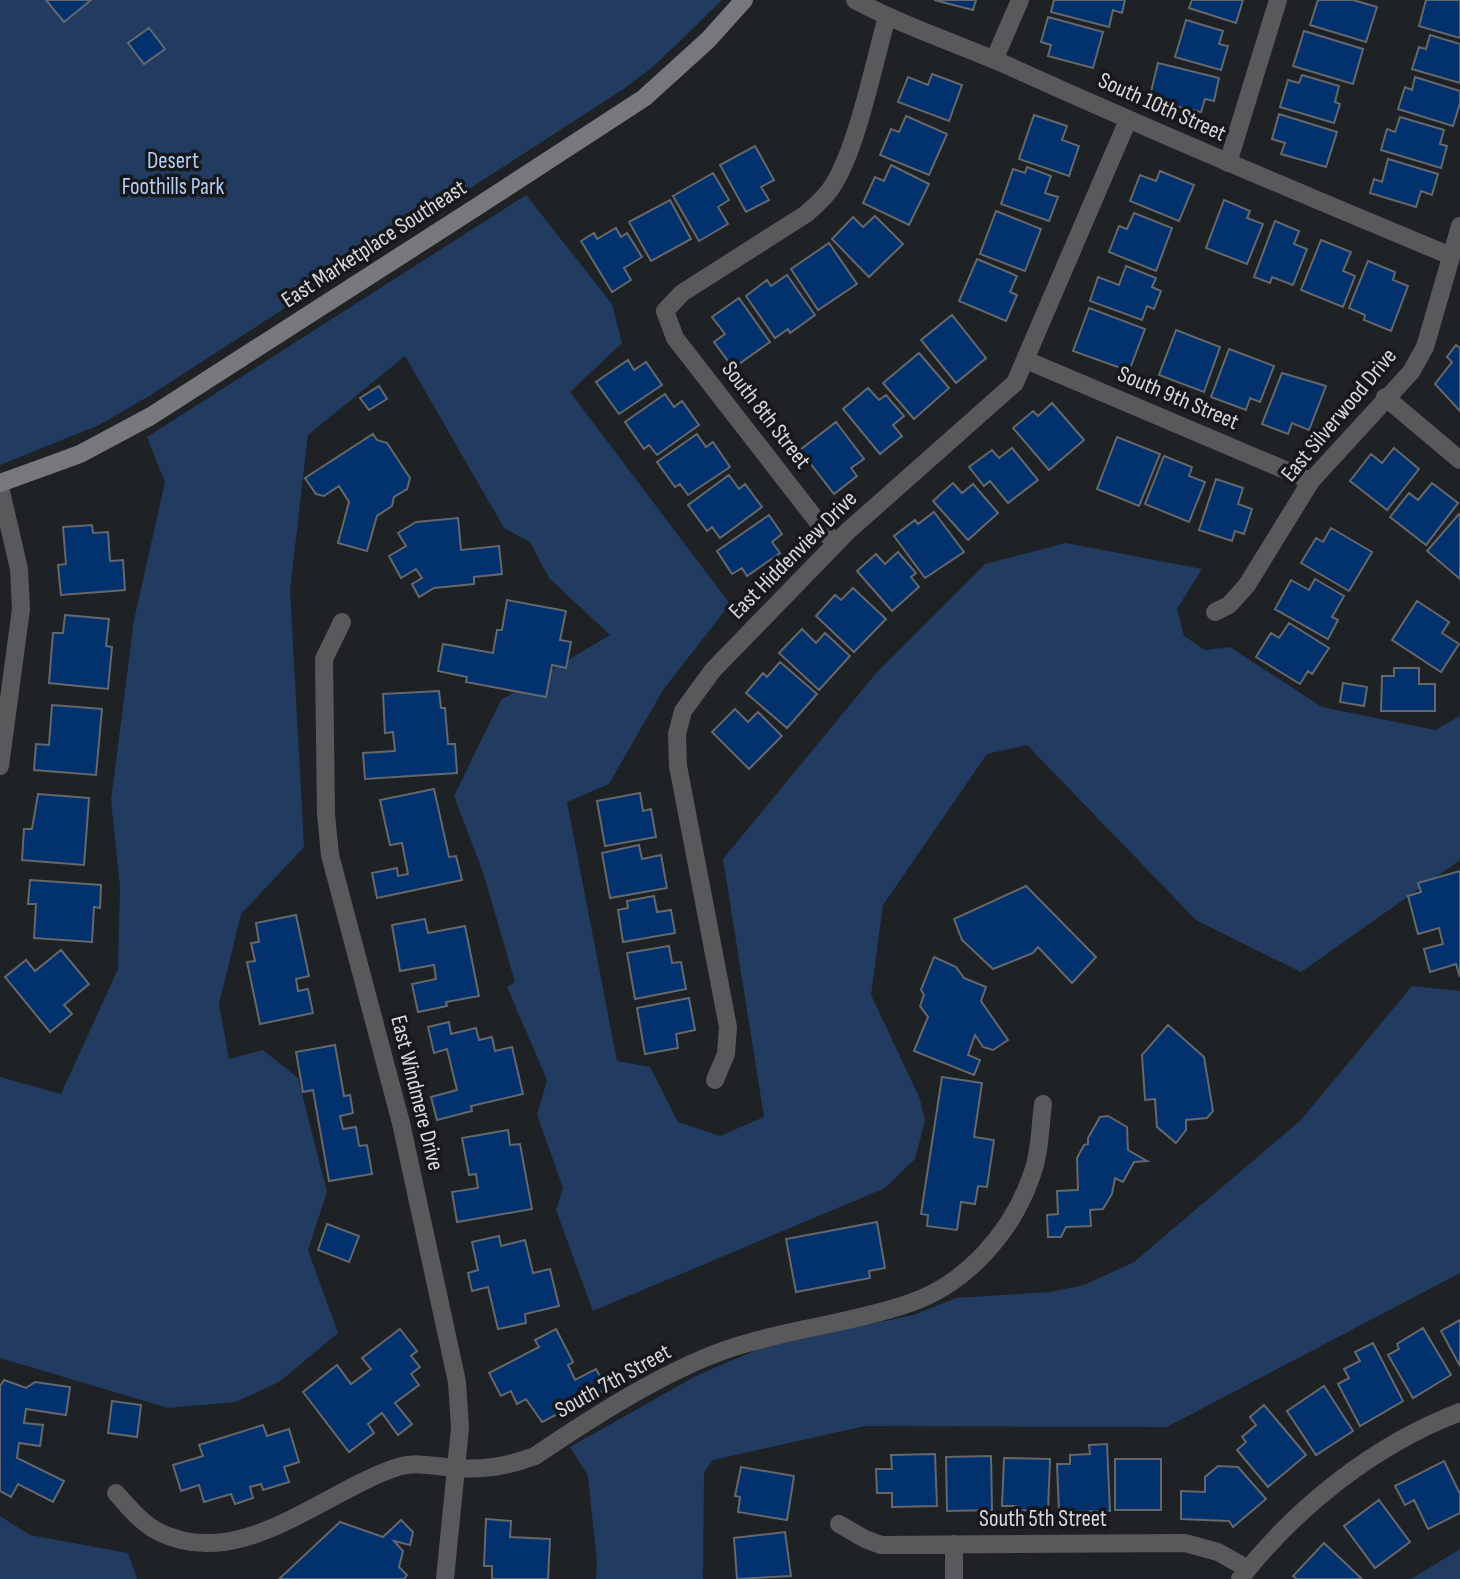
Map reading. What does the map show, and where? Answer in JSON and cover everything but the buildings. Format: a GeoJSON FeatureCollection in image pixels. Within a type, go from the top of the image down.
{"type":"FeatureCollection","features":[{"type":"Feature","properties":{"kind":"street","name":"East Marketplace Southeast"},"geometry":{"type":"LineString","coordinates":[[0,485],[80,454],[151,416],[644,98],[708,40],[744,0]]}},
{"type":"Feature","properties":{"kind":"street","name":"South 10th Street"},"geometry":{"type":"LineString","coordinates":[[855,0],[887,17],[994,60],[1228,163],[1451,256]]}},
{"type":"Feature","properties":{"kind":"street"},"geometry":{"type":"LineString","coordinates":[[994,60],[1020,0]]}},
{"type":"Feature","properties":{"kind":"street"},"geometry":{"type":"LineString","coordinates":[[1228,163],[1278,0]]}},
{"type":"Feature","properties":{"kind":"street","name":"South 8th Street"},"geometry":{"type":"LineString","coordinates":[[835,544],[675,338],[665,311],[682,293],[806,214],[824,198],[836,180],[851,141],[887,17]]}},
{"type":"Feature","properties":{"kind":"street","name":"East Hiddenview Drive"},"geometry":{"type":"LineString","coordinates":[[715,1080],[726,1054],[728,1027],[678,766],[677,734],[683,711],[695,691],[835,544],[1015,383],[1128,120]]}},
{"type":"Feature","properties":{"kind":"street","name":"East Silverwood Drive"},"geometry":{"type":"LineString","coordinates":[[1215,612],[1229,605],[1247,585],[1311,481],[1385,397],[1411,372],[1425,347],[1460,226]]}},
{"type":"Feature","properties":{"kind":"street","name":"South 9th Street"},"geometry":{"type":"LineString","coordinates":[[1026,360],[1311,481]]}},
{"type":"Feature","properties":{"kind":"street"},"geometry":{"type":"LineString","coordinates":[[1385,397],[1460,460]]}},
{"type":"Feature","properties":{"kind":"street"},"geometry":{"type":"LineString","coordinates":[[0,485],[19,569],[21,610],[0,766]]}},
{"type":"Feature","properties":{"kind":"street","name":"East Windmere Drive"},"geometry":{"type":"LineString","coordinates":[[342,622],[324,659],[326,814],[330,855],[401,1123],[457,1382],[460,1428],[445,1579]]}},
{"type":"Feature","properties":{"kind":"street","name":"South 7th Street"},"geometry":{"type":"LineString","coordinates":[[116,1493],[140,1519],[176,1539],[217,1541],[281,1526],[398,1467],[425,1465],[499,1468],[535,1456],[638,1393],[723,1350],[788,1331],[910,1303],[942,1290],[981,1258],[1017,1210],[1032,1175],[1043,1104]]}},
{"type":"Feature","properties":{"kind":"street"},"geometry":{"type":"LineString","coordinates":[[1244,1574],[1298,1515],[1330,1488],[1413,1434],[1460,1412]]}},
{"type":"Feature","properties":{"kind":"street","name":"South 5th Street"},"geometry":{"type":"LineString","coordinates":[[839,1524],[864,1539],[881,1545],[1185,1543],[1218,1552],[1244,1574]]}},
{"type":"Feature","properties":{"kind":"street"},"geometry":{"type":"LineString","coordinates":[[954,1544],[954,1579]]}},
{"type":"Feature","properties":{"kind":"green space","name":"Desert Foothills Park"},"geometry":{"type":"Polygon","coordinates":[[[0,0],[722,0],[655,65],[625,88],[149,396],[99,425],[0,465],[0,0]]]}},
{"type":"Feature","properties":{"kind":"green space"},"geometry":{"type":"Polygon","coordinates":[[[526,195],[612,304],[622,343],[570,392],[730,604],[663,690],[609,784],[567,802],[617,1061],[650,1067],[678,1122],[720,1136],[764,1117],[723,859],[877,672],[985,564],[1066,543],[1202,569],[1177,609],[1184,636],[1205,650],[1230,647],[1322,707],[1435,730],[1460,716],[1460,860],[1301,972],[1196,920],[1027,745],[987,754],[883,905],[871,995],[920,1099],[925,1121],[915,1159],[885,1188],[593,1311],[556,1210],[563,1188],[537,1115],[547,1080],[507,987],[515,982],[483,872],[454,796],[501,700],[610,635],[549,578],[530,542],[504,528],[405,356],[308,435],[290,589],[304,847],[241,914],[219,1004],[229,1059],[263,1050],[298,1078],[327,1192],[308,1250],[338,1333],[279,1382],[236,1402],[168,1408],[0,1358],[0,1077],[61,1094],[118,969],[120,887],[111,800],[134,620],[165,482],[147,437],[526,195]]]}},
{"type":"Feature","properties":{"kind":"green space"},"geometry":{"type":"Polygon","coordinates":[[[1412,986],[1460,991],[1460,1273],[1167,1427],[865,1426],[713,1460],[704,1472],[703,1579],[596,1579],[597,1562],[588,1476],[570,1447],[696,1376],[763,1347],[913,1315],[956,1298],[1050,1292],[1084,1285],[1134,1262],[1301,1120],[1412,986]]]}},
{"type":"Feature","properties":{"kind":"green space"},"geometry":{"type":"Polygon","coordinates":[[[0,1516],[30,1535],[128,1553],[137,1579],[0,1579],[0,1516]]]}},
{"type":"Feature","properties":{"kind":"green space"},"geometry":{"type":"Polygon","coordinates":[[[1460,1549],[1460,1579],[1411,1579],[1460,1549]]]}}]}
